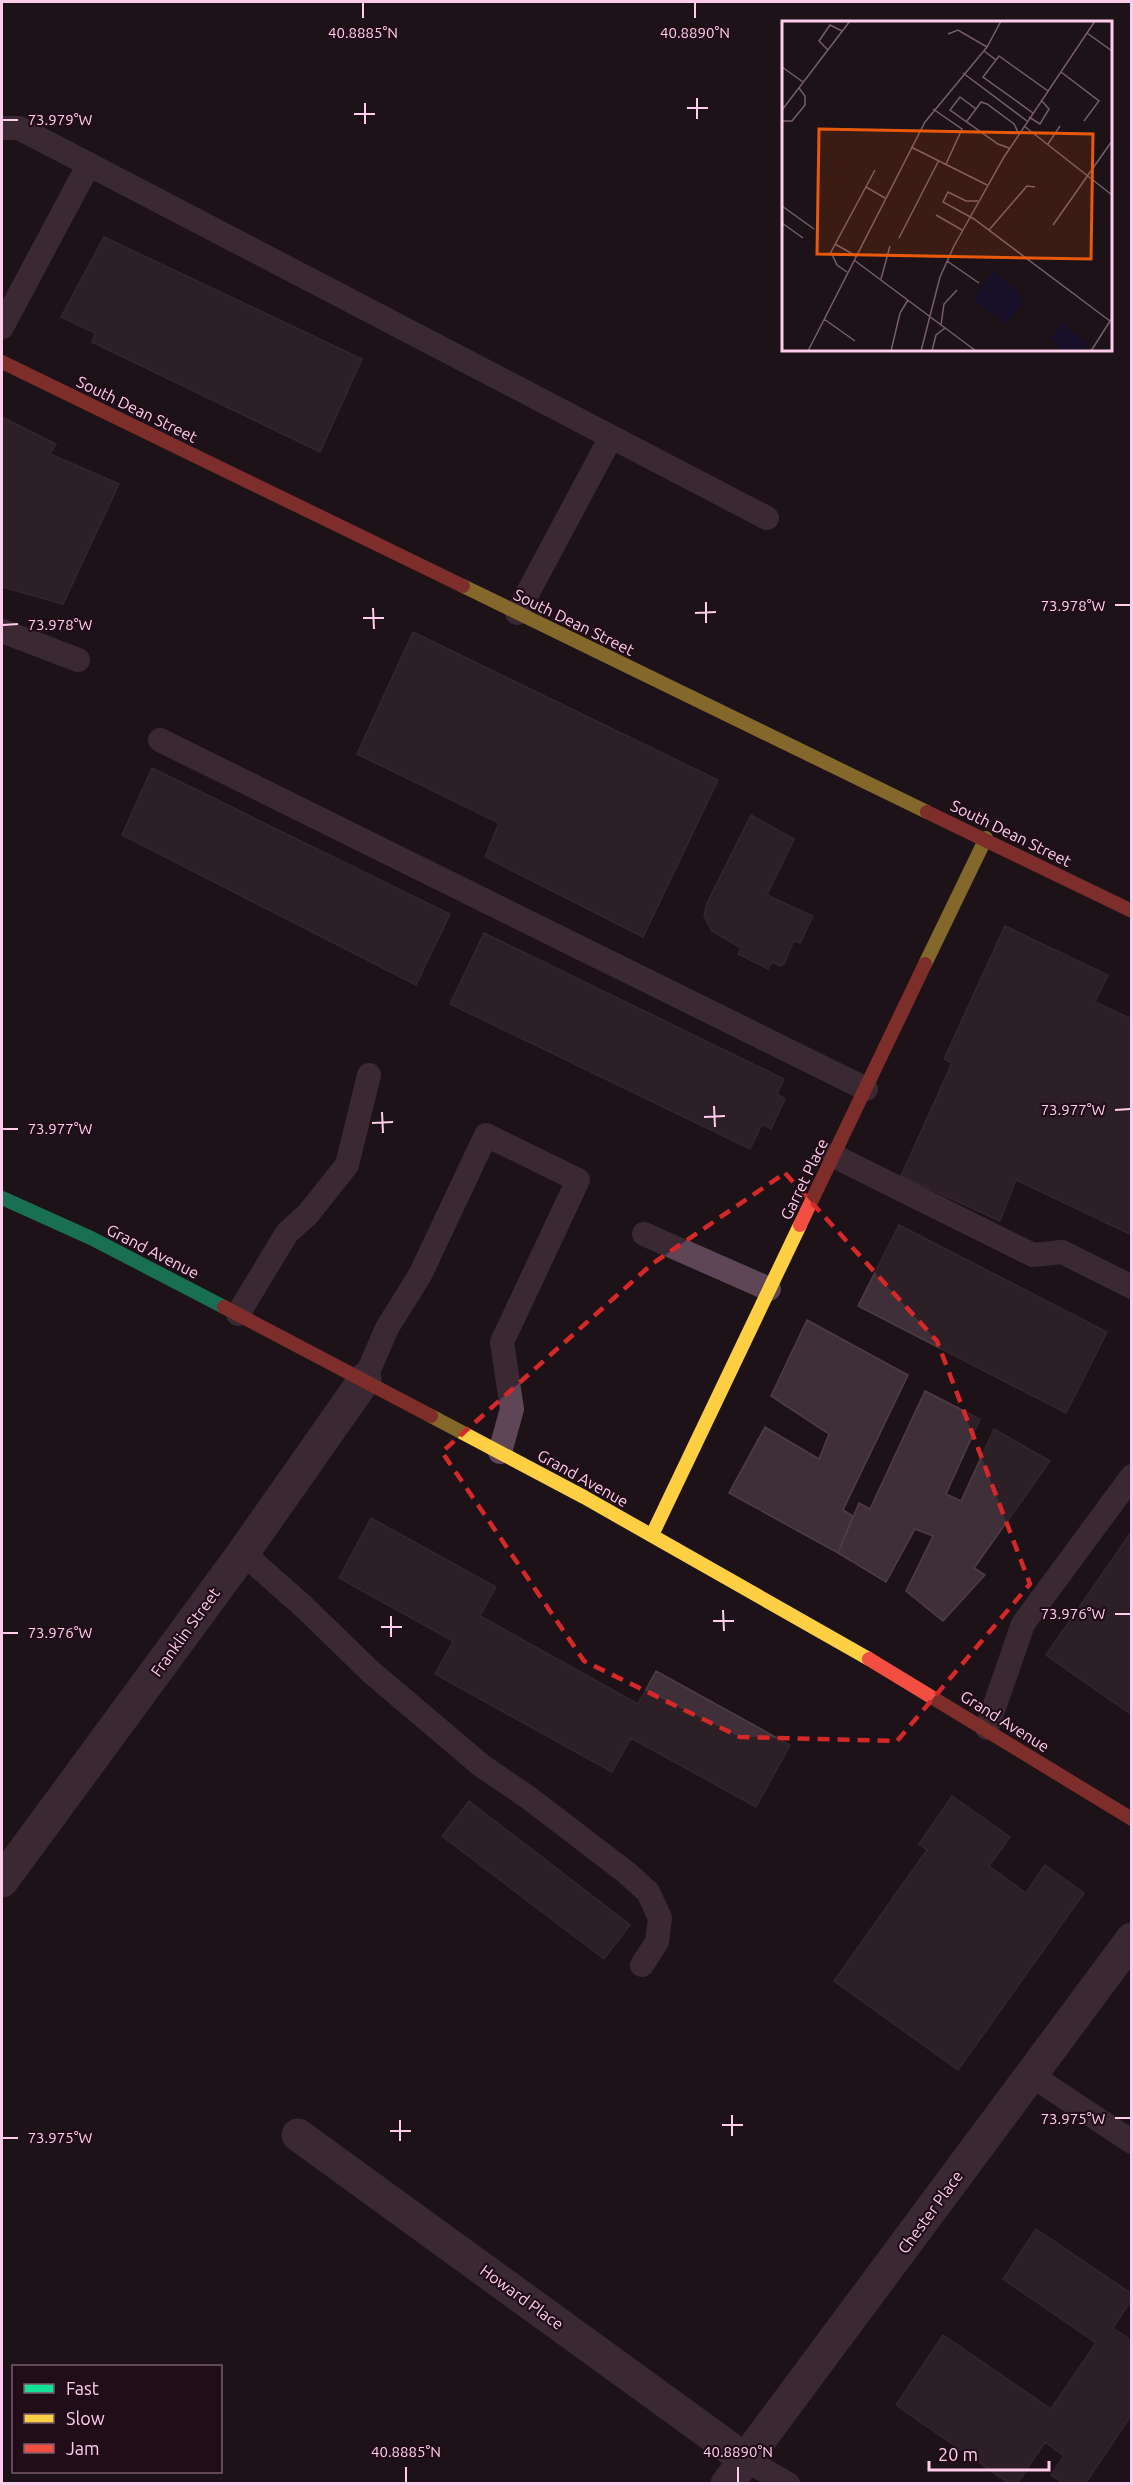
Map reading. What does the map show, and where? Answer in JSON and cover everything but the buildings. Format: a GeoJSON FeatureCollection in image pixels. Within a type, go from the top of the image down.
{"type":"FeatureCollection","features":[{"type":"Feature","properties":{"kind":"main road","name":"South Dean Street"},"geometry":{"type":"LineString","coordinates":[[2,362],[986,838],[1131,911]]}},
{"type":"Feature","properties":{"kind":"main road","name":"Garret Place"},"geometry":{"type":"LineString","coordinates":[[652,1535],[986,838]]}},
{"type":"Feature","properties":{"kind":"main road","name":"Grand Avenue"},"geometry":{"type":"LineString","coordinates":[[2,1198],[91,1238],[500,1452],[823,1631],[1128,1809]]}},
{"type":"Feature","properties":{"kind":"street","name":"Franklin Street"},"geometry":{"type":"LineString","coordinates":[[2,1881],[243,1553],[365,1380]]}},
{"type":"Feature","properties":{"kind":"street","name":"Chester Place"},"geometry":{"type":"LineString","coordinates":[[736,2472],[1131,1939]]}},
{"type":"Feature","properties":{"kind":"street","name":"Howard Place"},"geometry":{"type":"LineString","coordinates":[[298,2135],[736,2472]]}},
{"type":"Feature","properties":{"kind":"lane"},"geometry":{"type":"LineString","coordinates":[[2,128],[19,128],[767,518]]}},
{"type":"Feature","properties":{"kind":"lane"},"geometry":{"type":"LineString","coordinates":[[2,327],[65,205],[89,164]]}},
{"type":"Feature","properties":{"kind":"lane"},"geometry":{"type":"LineString","coordinates":[[517,613],[611,436]]}},
{"type":"Feature","properties":{"kind":"lane"},"geometry":{"type":"LineString","coordinates":[[2,631],[78,660]]}},
{"type":"Feature","properties":{"kind":"lane"},"geometry":{"type":"LineString","coordinates":[[160,741],[866,1089]]}},
{"type":"Feature","properties":{"kind":"lane"},"geometry":{"type":"LineString","coordinates":[[238,1314],[287,1233],[308,1214],[347,1166],[369,1075]]}},
{"type":"Feature","properties":{"kind":"lane"},"geometry":{"type":"LineString","coordinates":[[365,1380],[387,1328],[420,1275],[486,1135],[578,1180],[502,1342],[512,1409],[500,1452]]}},
{"type":"Feature","properties":{"kind":"lane"},"geometry":{"type":"LineString","coordinates":[[834,1156],[1033,1255],[1062,1252],[1131,1287]]}},
{"type":"Feature","properties":{"kind":"lane"},"geometry":{"type":"LineString","coordinates":[[644,1234],[770,1289]]}},
{"type":"Feature","properties":{"kind":"lane"},"geometry":{"type":"LineString","coordinates":[[987,1728],[1023,1624],[1131,1476]]}},
{"type":"Feature","properties":{"kind":"lane"},"geometry":{"type":"LineString","coordinates":[[243,1553],[303,1606],[371,1672],[482,1766],[529,1798],[627,1873],[648,1892],[660,1918],[657,1942],[642,1965]]}},
{"type":"Feature","properties":{"kind":"lane"},"geometry":{"type":"LineString","coordinates":[[1031,2074],[1131,2142]]}},
{"type":"Feature","properties":{"kind":"lane"},"geometry":{"type":"LineString","coordinates":[[736,2472],[788,2484]]}},
{"type":"Feature","properties":{"kind":"highlighted area"},"geometry":{"type":"Polygon","coordinates":[[[785,1173],[937,1341],[1030,1584],[897,1741],[740,1737],[584,1661],[442,1452],[652,1264],[785,1173]]]}},
{"type":"Feature","properties":{"kind":"traffic: fast"},"geometry":{"type":"LineString","coordinates":[[2,1198],[91,1238],[224,1307]]}},
{"type":"Feature","properties":{"kind":"traffic: slow"},"geometry":{"type":"LineString","coordinates":[[463,586],[927,812]]}},
{"type":"Feature","properties":{"kind":"traffic: slow"},"geometry":{"type":"LineString","coordinates":[[925,964],[986,838]]}},
{"type":"Feature","properties":{"kind":"traffic: slow"},"geometry":{"type":"LineString","coordinates":[[652,1535],[800,1225]]}},
{"type":"Feature","properties":{"kind":"traffic: slow"},"geometry":{"type":"LineString","coordinates":[[431,1416],[584,1497],[869,1659]]}},
{"type":"Feature","properties":{"kind":"traffic: jam"},"geometry":{"type":"LineString","coordinates":[[2,362],[463,586]]}},
{"type":"Feature","properties":{"kind":"traffic: jam"},"geometry":{"type":"LineString","coordinates":[[927,812],[1132,911]]}},
{"type":"Feature","properties":{"kind":"traffic: jam"},"geometry":{"type":"LineString","coordinates":[[800,1225],[925,964]]}},
{"type":"Feature","properties":{"kind":"traffic: jam"},"geometry":{"type":"LineString","coordinates":[[224,1307],[431,1416]]}},
{"type":"Feature","properties":{"kind":"traffic: jam"},"geometry":{"type":"LineString","coordinates":[[869,1659],[1132,1819]]}}]}
